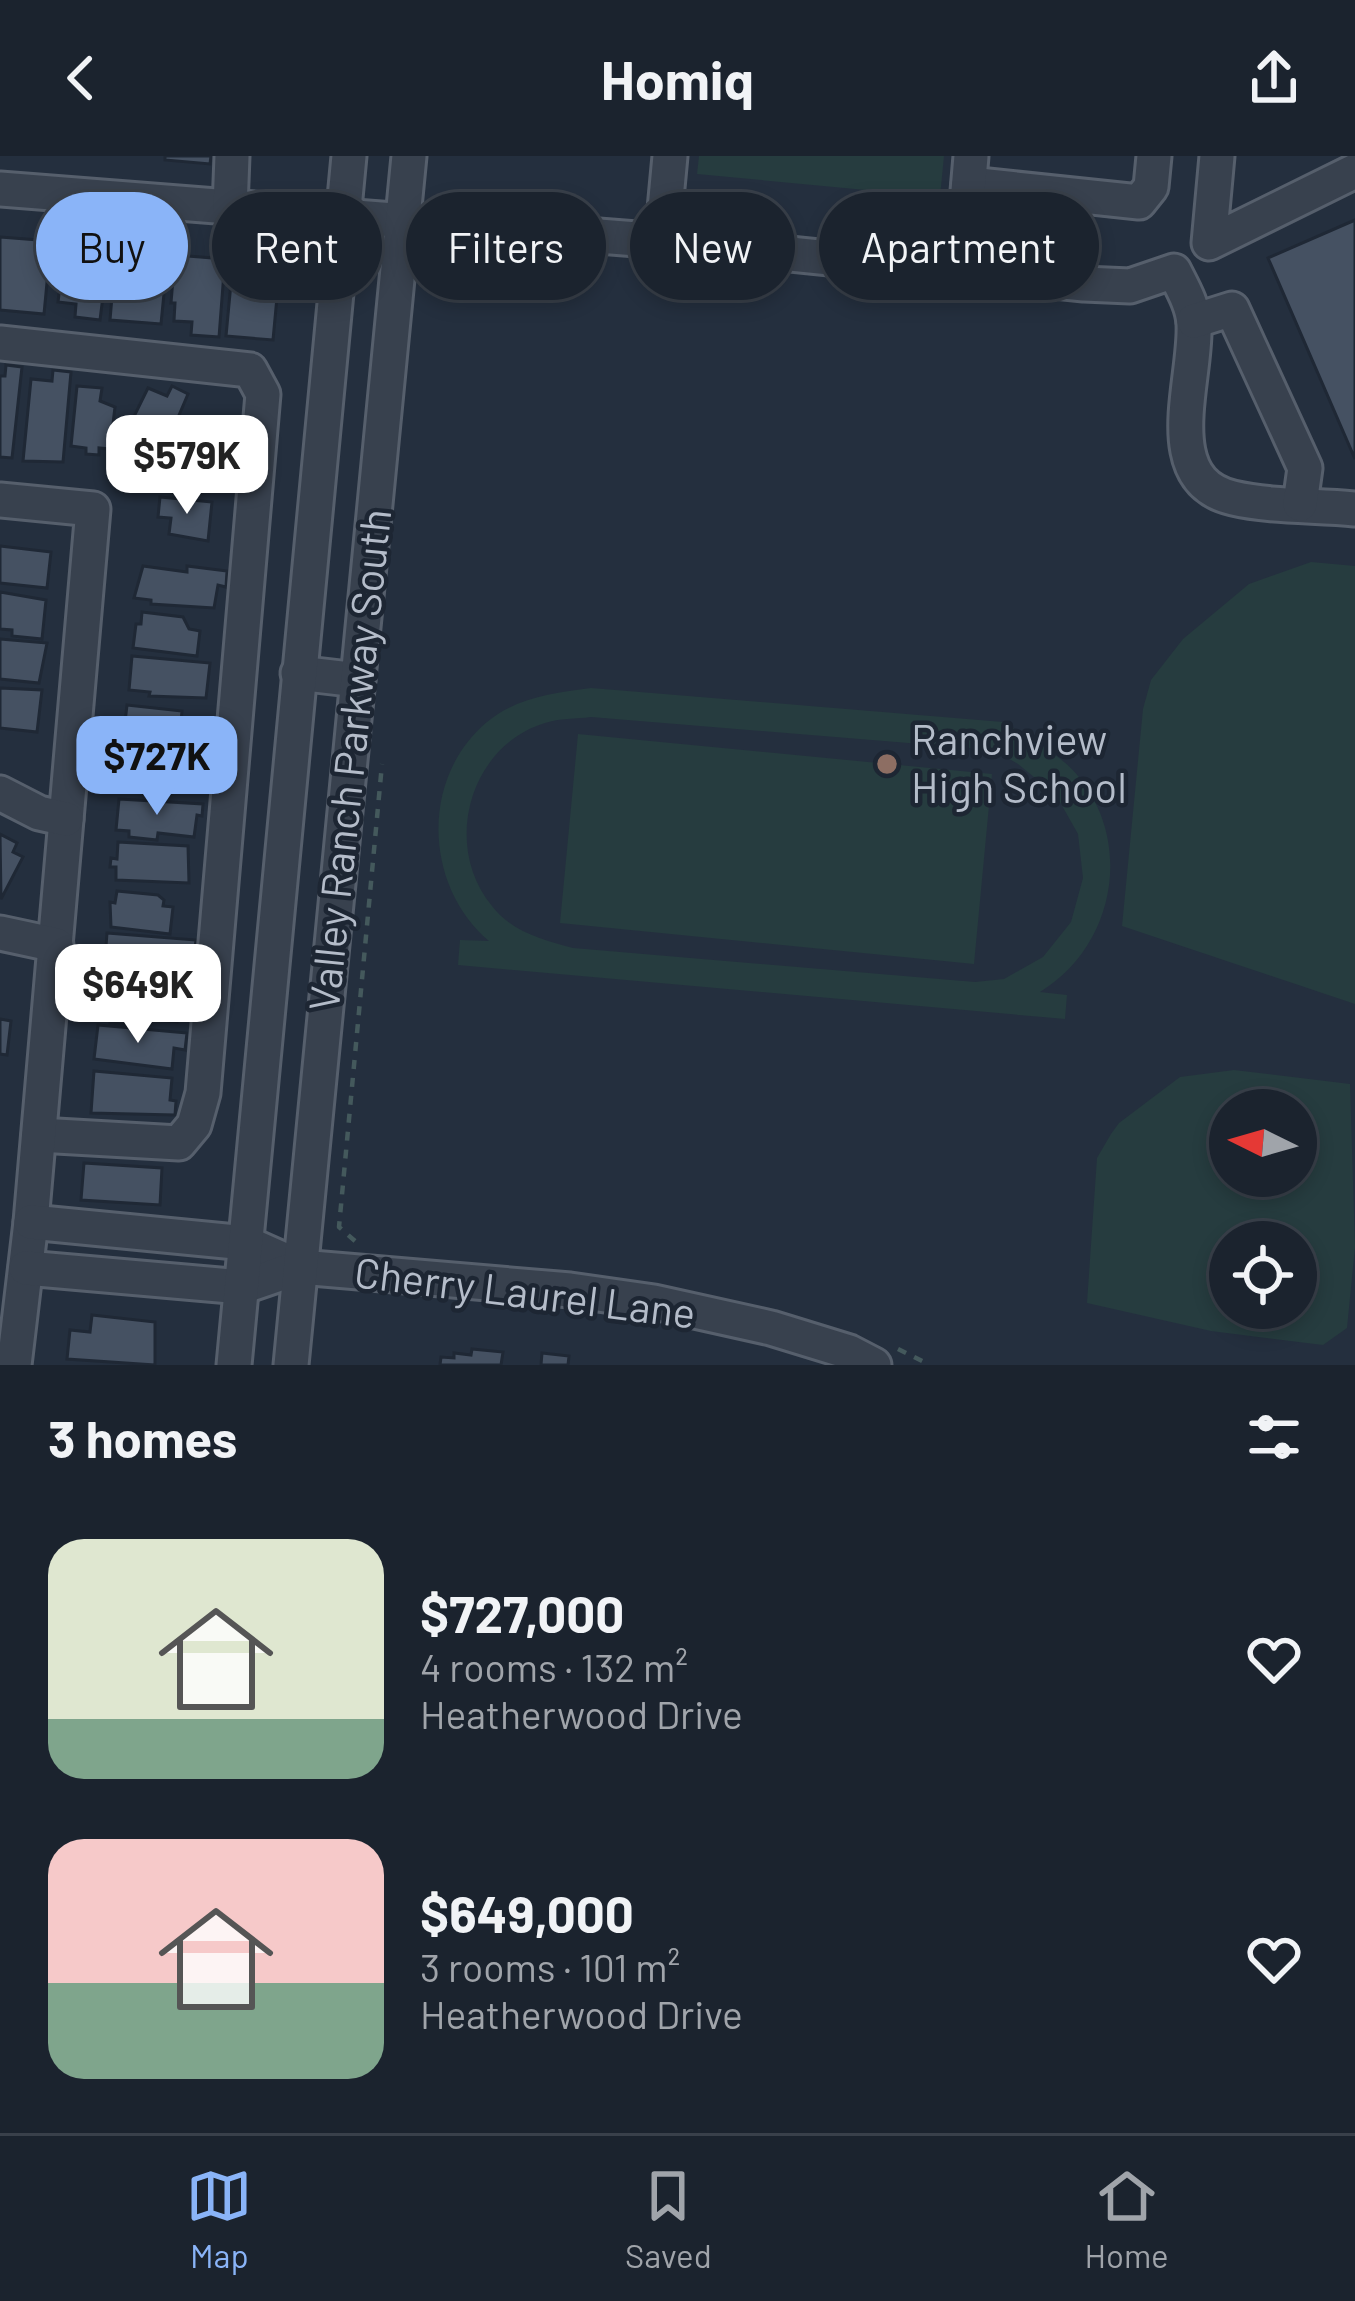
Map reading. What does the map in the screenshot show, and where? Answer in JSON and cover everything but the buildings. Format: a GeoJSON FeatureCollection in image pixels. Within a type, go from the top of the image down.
{"type":"FeatureCollection","features":[{"type":"Feature","properties":{"kind":"street"},"geometry":{"type":"LineString","coordinates":[[231,192],[232,156]]}},
{"type":"Feature","properties":{"kind":"street","name":"Valley Ranch Parkway South"},"geometry":{"type":"LineString","coordinates":[[346,192],[349,156]]}},
{"type":"Feature","properties":{"kind":"street","name":"Valley Ranch Parkway South"},"geometry":{"type":"LineString","coordinates":[[291,1365],[409,156]]}},
{"type":"Feature","properties":{"kind":"street"},"geometry":{"type":"LineString","coordinates":[[667,192],[670,156]]}},
{"type":"Feature","properties":{"kind":"street"},"geometry":{"type":"LineString","coordinates":[[970,170],[1139,202],[1151,188],[1154,156]]}},
{"type":"Feature","properties":{"kind":"street"},"geometry":{"type":"LineString","coordinates":[[1209,243],[1217,156]]}},
{"type":"Feature","properties":{"kind":"street"},"geometry":{"type":"LineString","coordinates":[[1099,284],[1130,286],[1174,271],[1209,243],[1355,171]]}},
{"type":"Feature","properties":{"kind":"street"},"geometry":{"type":"LineString","coordinates":[[0,189],[212,207]]}},
{"type":"Feature","properties":{"kind":"street"},"geometry":{"type":"LineString","coordinates":[[382,221],[630,239]]}},
{"type":"Feature","properties":{"kind":"street"},"geometry":{"type":"LineString","coordinates":[[1174,271],[1194,322],[1186,435],[1190,466],[1205,487],[1232,498],[1355,509]]}},
{"type":"Feature","properties":{"kind":"street","name":"Valley Ranch Parkway South"},"geometry":{"type":"LineString","coordinates":[[234,1365],[336,300]]}},
{"type":"Feature","properties":{"kind":"street"},"geometry":{"type":"LineString","coordinates":[[1194,322],[1232,309],[1305,468],[1300,504]]}},
{"type":"Feature","properties":{"kind":"street"},"geometry":{"type":"LineString","coordinates":[[0,343],[250,370],[263,394],[203,1093],[194,1125],[179,1143],[39,1136]]}},
{"type":"Feature","properties":{"kind":"street"},"geometry":{"type":"LineString","coordinates":[[0,500],[93,509],[32,1222],[14,1365]]}},
{"type":"Feature","properties":{"kind":"street"},"geometry":{"type":"LineString","coordinates":[[298,673],[358,680]]}},
{"type":"Feature","properties":{"kind":"street"},"geometry":{"type":"LineString","coordinates":[[0,793],[39,813],[66,819]]}},
{"type":"Feature","properties":{"kind":"street"},"geometry":{"type":"LineString","coordinates":[[0,933],[56,945]]}},
{"type":"Feature","properties":{"kind":"street","name":"Cherry Laurel Lane"},"geometry":{"type":"LineString","coordinates":[[32,1222],[246,1243],[300,1267],[570,1290],[654,1302],[771,1328],[849,1352],[884,1356]]}},
{"type":"Feature","properties":{"kind":"street"},"geometry":{"type":"LineString","coordinates":[[126,1275],[128,1231]]}},
{"type":"Feature","properties":{"kind":"street"},"geometry":{"type":"LineString","coordinates":[[26,1268],[242,1287],[300,1267]]}},
{"type":"Feature","properties":{"kind":"path"},"geometry":{"type":"LineString","coordinates":[[358,1243],[339,1227],[382,754]]}},
{"type":"Feature","properties":{"kind":"path"},"geometry":{"type":"LineString","coordinates":[[884,1356],[930,1365]]}},
{"type":"Feature","properties":{"kind":"green space"},"geometry":{"type":"Polygon","coordinates":[[[699,156],[944,156],[940,192],[887,192],[697,174],[699,156]]]}},
{"type":"Feature","properties":{"kind":"green space"},"geometry":{"type":"Polygon","coordinates":[[[1311,562],[1355,566],[1355,1004],[1122,926],[1143,709],[1151,680],[1183,639],[1249,584],[1311,562]]]}},
{"type":"Feature","properties":{"kind":"green space"},"geometry":{"type":"Polygon","coordinates":[[[591,688],[1003,722],[1043,746],[1071,768],[1096,803],[1110,863],[1108,893],[1085,949],[1040,992],[1067,995],[1065,1019],[458,965],[460,940],[489,941],[452,892],[442,863],[438,833],[450,773],[465,746],[499,714],[536,697],[591,688]],[[591,717],[556,720],[519,735],[482,775],[471,801],[468,855],[477,882],[500,915],[529,934],[573,948],[975,982],[1004,979],[1043,957],[1071,922],[1083,878],[1078,834],[1056,795],[994,750],[591,717]]]}},
{"type":"Feature","properties":{"kind":"green space"},"geometry":{"type":"Polygon","coordinates":[[[578,734],[992,774],[974,964],[560,923],[578,734]]]}},
{"type":"Feature","properties":{"kind":"green space"},"geometry":{"type":"Polygon","coordinates":[[[1234,1070],[1350,1084],[1355,1247],[1347,1328],[1323,1345],[1211,1331],[1087,1303],[1097,1158],[1119,1123],[1180,1077],[1234,1070]]]}},
{"type":"Feature","properties":{"kind":"place","name":"Ranchview High School"},"geometry":{"type":"Point","coordinates":[887,764]}}]}
